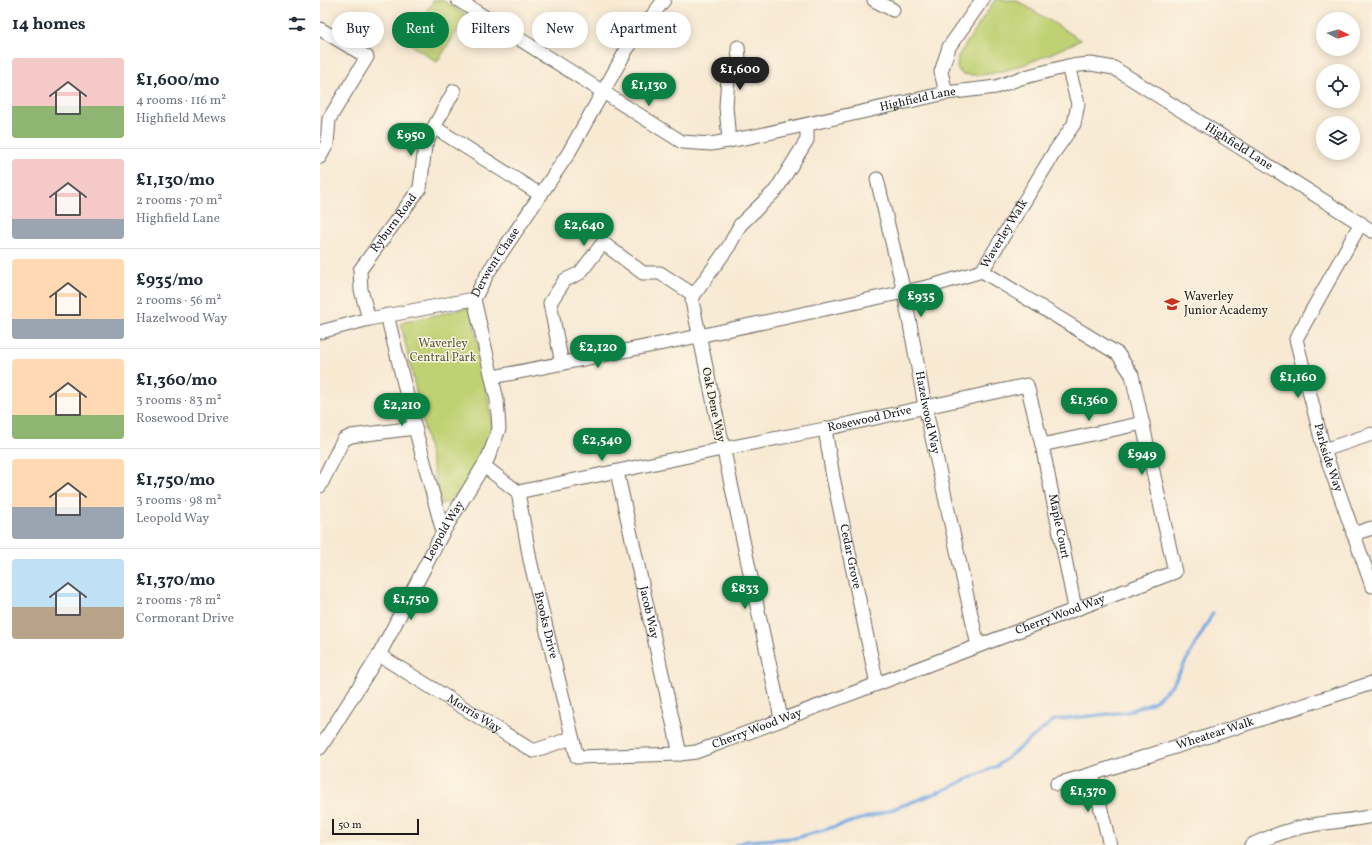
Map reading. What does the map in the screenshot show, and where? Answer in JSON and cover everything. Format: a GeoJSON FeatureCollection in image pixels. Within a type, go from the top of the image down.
{"type":"FeatureCollection","features":[{"type":"Feature","properties":{"kind":"street","name":"Highfield Lane"},"geometry":{"type":"LineString","coordinates":[[458,0],[682,142],[711,144],[729,141],[807,125],[946,93],[996,87],[1021,78],[1068,66],[1091,64],[1114,68],[1372,231]]}},
{"type":"Feature","properties":{"kind":"street","name":"Derwent Chase"},"geometry":{"type":"LineString","coordinates":[[320,332],[387,315],[474,299],[489,271],[541,195],[603,93],[627,49],[664,0]]}},
{"type":"Feature","properties":{"kind":"street"},"geometry":{"type":"LineString","coordinates":[[874,0],[893,10]]}},
{"type":"Feature","properties":{"kind":"street"},"geometry":{"type":"LineString","coordinates":[[946,93],[941,72],[950,47],[982,0]]}},
{"type":"Feature","properties":{"kind":"street"},"geometry":{"type":"LineString","coordinates":[[320,29],[367,57],[329,120],[327,144],[320,157]]}},
{"type":"Feature","properties":{"kind":"street"},"geometry":{"type":"LineString","coordinates":[[729,141],[726,107],[728,76],[740,71],[738,47]]}},
{"type":"Feature","properties":{"kind":"street","name":"Waverley Walk"},"geometry":{"type":"LineString","coordinates":[[493,378],[904,292],[935,285],[982,271],[1055,151],[1074,124],[1078,104],[1068,66]]}},
{"type":"Feature","properties":{"kind":"street","name":"Ryburn Road"},"geometry":{"type":"LineString","coordinates":[[369,319],[361,290],[360,270],[420,188],[425,146],[454,90]]}},
{"type":"Feature","properties":{"kind":"street"},"geometry":{"type":"LineString","coordinates":[[562,364],[550,303],[565,280],[580,273],[603,243],[643,273],[660,273],[694,295],[729,246],[740,225],[776,190],[807,140],[807,125]]}},
{"type":"Feature","properties":{"kind":"street"},"geometry":{"type":"LineString","coordinates":[[434,127],[541,195]]}},
{"type":"Feature","properties":{"kind":"street","name":"Hazelwood Way"},"geometry":{"type":"LineString","coordinates":[[877,179],[904,292],[925,406],[978,646]]}},
{"type":"Feature","properties":{"kind":"street","name":"Parkside Way"},"geometry":{"type":"LineString","coordinates":[[1361,223],[1296,339],[1324,450],[1372,586]]}},
{"type":"Feature","properties":{"kind":"street","name":"Cherry Wood Way"},"geometry":{"type":"LineString","coordinates":[[577,757],[680,754],[696,752],[781,718],[877,684],[1075,608],[1176,572],[1132,375],[1118,354],[982,271]]}},
{"type":"Feature","properties":{"kind":"street","name":"Oak Dene Way"},"geometry":{"type":"LineString","coordinates":[[694,295],[692,301],[722,449],[781,718]]}},
{"type":"Feature","properties":{"kind":"street","name":"Leopold Way"},"geometry":{"type":"LineString","coordinates":[[320,748],[379,655],[443,532],[484,466],[499,429],[497,400],[493,378],[474,299]]}},
{"type":"Feature","properties":{"kind":"street"},"geometry":{"type":"LineString","coordinates":[[387,315],[443,532]]}},
{"type":"Feature","properties":{"kind":"street","name":"Rosewood Drive"},"geometry":{"type":"LineString","coordinates":[[518,492],[825,429],[1027,385],[1042,445]]}},
{"type":"Feature","properties":{"kind":"street"},"geometry":{"type":"LineString","coordinates":[[1042,445],[1143,423]]}},
{"type":"Feature","properties":{"kind":"street"},"geometry":{"type":"LineString","coordinates":[[321,483],[343,440],[351,436],[415,428]]}},
{"type":"Feature","properties":{"kind":"street","name":"Cedar Grove"},"geometry":{"type":"LineString","coordinates":[[825,429],[833,477],[877,684]]}},
{"type":"Feature","properties":{"kind":"street"},"geometry":{"type":"LineString","coordinates":[[1324,450],[1372,434]]}},
{"type":"Feature","properties":{"kind":"street","name":"Maple Court"},"geometry":{"type":"LineString","coordinates":[[1042,445],[1075,608]]}},
{"type":"Feature","properties":{"kind":"street"},"geometry":{"type":"LineString","coordinates":[[484,466],[518,492]]}},
{"type":"Feature","properties":{"kind":"street","name":"Jacob Way"},"geometry":{"type":"LineString","coordinates":[[617,472],[680,754]]}},
{"type":"Feature","properties":{"kind":"street","name":"Brooks Drive"},"geometry":{"type":"LineString","coordinates":[[518,492],[530,560],[577,757]]}},
{"type":"Feature","properties":{"kind":"street"},"geometry":{"type":"LineString","coordinates":[[1353,534],[1372,528]]}},
{"type":"Feature","properties":{"kind":"street","name":"Morris Way"},"geometry":{"type":"LineString","coordinates":[[379,655],[533,751],[572,738]]}},
{"type":"Feature","properties":{"kind":"street","name":"Wheatear Walk"},"geometry":{"type":"LineString","coordinates":[[1057,784],[1372,683]]}},
{"type":"Feature","properties":{"kind":"street"},"geometry":{"type":"LineString","coordinates":[[1092,774],[1110,845]]}},
{"type":"Feature","properties":{"kind":"street"},"geometry":{"type":"LineString","coordinates":[[1251,845],[1273,835],[1293,829],[1314,824],[1354,821],[1372,816]]}},
{"type":"Feature","properties":{"kind":"green space"},"geometry":{"type":"Polygon","coordinates":[[[434,0],[442,0],[461,12],[457,12],[457,31],[449,44],[449,12],[426,12],[434,0]]]}},
{"type":"Feature","properties":{"kind":"green space"},"geometry":{"type":"Polygon","coordinates":[[[995,0],[1016,0],[1081,40],[1039,59],[1007,70],[991,74],[962,74],[957,68],[958,56],[995,0]]]}},
{"type":"Feature","properties":{"kind":"green space"},"geometry":{"type":"Polygon","coordinates":[[[416,48],[446,48],[437,62],[416,48]]]}},
{"type":"Feature","properties":{"kind":"green space","name":"Waverley Central Park"},"geometry":{"type":"Polygon","coordinates":[[[471,307],[493,427],[490,444],[459,500],[441,504],[401,323],[471,307]]]}},
{"type":"Feature","properties":{"kind":"waterway"},"geometry":{"type":"LineString","coordinates":[[736,845],[747,841],[796,838],[882,813],[939,792],[997,766],[1054,720],[1127,712],[1154,702],[1173,684],[1213,613]]}},
{"type":"Feature","properties":{"kind":"place","name":"Waverley Junior Academy"},"geometry":{"type":"Point","coordinates":[1172,304]}}]}
